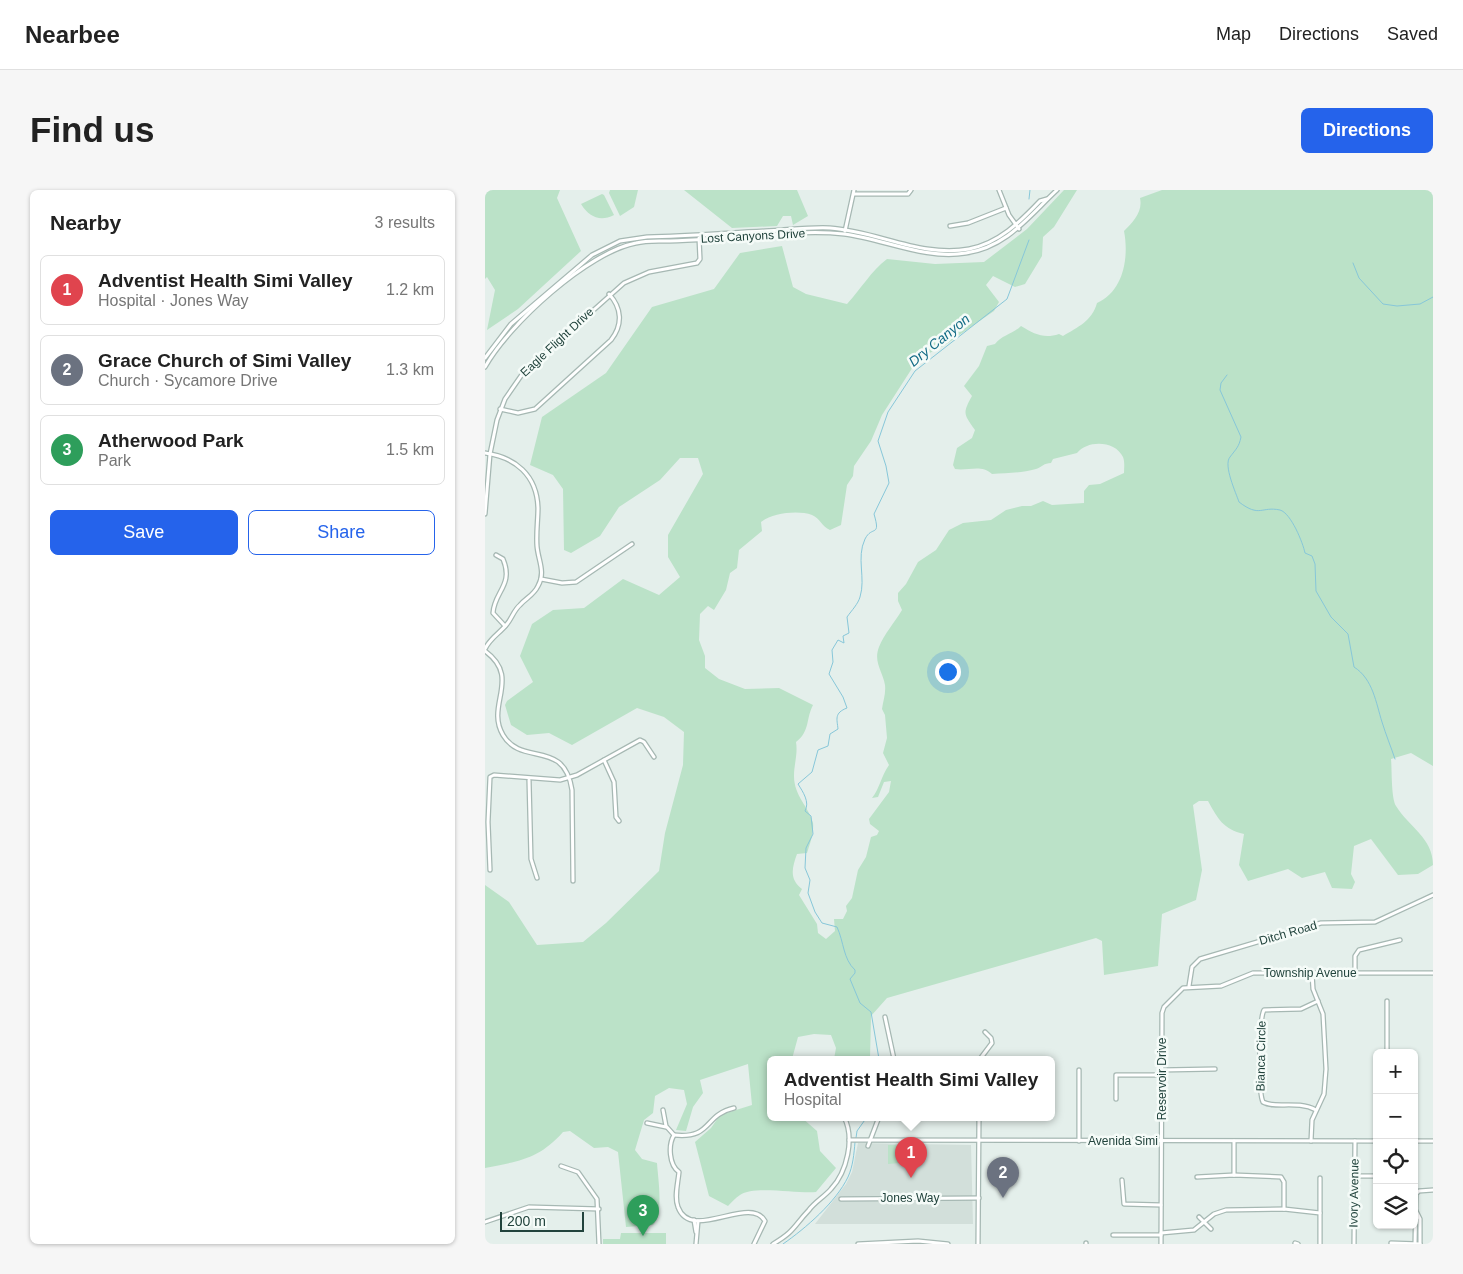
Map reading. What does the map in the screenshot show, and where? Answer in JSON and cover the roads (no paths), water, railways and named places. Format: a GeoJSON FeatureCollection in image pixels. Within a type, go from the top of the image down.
{"type":"FeatureCollection","features":[{"type":"Feature","properties":{"kind":"street"},"geometry":{"type":"LineString","coordinates":[[999,190],[1006,208],[1019,229]]}},
{"type":"Feature","properties":{"kind":"street","name":"Lost Canyons Drive"},"geometry":{"type":"LineString","coordinates":[[485,358],[501,335],[522,314],[599,250],[620,241],[633,238],[819,228],[930,250],[949,251],[972,248],[989,242],[1016,225],[1040,201],[1048,198],[1057,190]]}},
{"type":"Feature","properties":{"kind":"street"},"geometry":{"type":"LineString","coordinates":[[845,232],[854,192],[908,194],[911,191]]}},
{"type":"Feature","properties":{"kind":"street","name":"Lost Canyons Drive"},"geometry":{"type":"LineString","coordinates":[[485,367],[502,340],[512,329],[594,259],[622,246],[637,242],[845,232],[934,254],[954,255],[984,249],[1019,229],[1045,205],[1048,198]]}},
{"type":"Feature","properties":{"kind":"street"},"geometry":{"type":"LineString","coordinates":[[950,226],[968,224],[1006,208]]}},
{"type":"Feature","properties":{"kind":"street","name":"Eagle Flight Drive"},"geometry":{"type":"LineString","coordinates":[[485,514],[490,454],[500,409],[523,373],[609,294],[624,283],[641,275],[697,263],[700,259],[699,235]]}},
{"type":"Feature","properties":{"kind":"street"},"geometry":{"type":"LineString","coordinates":[[500,409],[517,413],[535,409],[611,340],[618,329],[620,316],[617,304],[609,294]]}},
{"type":"Feature","properties":{"kind":"street"},"geometry":{"type":"LineString","coordinates":[[485,453],[508,458],[518,465],[535,494],[538,508],[537,548],[542,569],[541,579],[534,592],[520,604],[505,626],[492,638],[485,650],[496,662],[502,674],[503,687],[497,714],[502,734],[517,748],[554,759],[563,767],[569,778],[572,790],[573,881]]}},
{"type":"Feature","properties":{"kind":"street"},"geometry":{"type":"LineString","coordinates":[[541,579],[562,583],[576,582],[632,544]]}},
{"type":"Feature","properties":{"kind":"street"},"geometry":{"type":"LineString","coordinates":[[496,555],[503,560],[507,575],[505,586],[493,613],[505,626]]}},
{"type":"Feature","properties":{"kind":"street"},"geometry":{"type":"LineString","coordinates":[[490,870],[486,822],[490,777],[553,781],[569,778],[638,741],[642,741],[655,757]]}},
{"type":"Feature","properties":{"kind":"street"},"geometry":{"type":"LineString","coordinates":[[605,760],[614,782],[615,817],[619,821]]}},
{"type":"Feature","properties":{"kind":"street"},"geometry":{"type":"LineString","coordinates":[[529,780],[531,860],[537,878]]}},
{"type":"Feature","properties":{"kind":"street","name":"Ditch Road"},"geometry":{"type":"LineString","coordinates":[[1189,986],[1192,967],[1200,959],[1321,923],[1375,922],[1433,894]]}},
{"type":"Feature","properties":{"kind":"street"},"geometry":{"type":"LineString","coordinates":[[1355,973],[1355,956],[1359,950],[1400,940]]}},
{"type":"Feature","properties":{"kind":"street","name":"Township Avenue"},"geometry":{"type":"LineString","coordinates":[[1189,986],[1221,986],[1253,973],[1433,973]]}},
{"type":"Feature","properties":{"kind":"street"},"geometry":{"type":"LineString","coordinates":[[1311,1141],[1311,1124],[1323,1094],[1326,1069],[1324,1023],[1313,989],[1312,973]]}},
{"type":"Feature","properties":{"kind":"street","name":"Reservoir Drive"},"geometry":{"type":"LineString","coordinates":[[1161,1244],[1162,1010],[1183,988],[1189,986]]}},
{"type":"Feature","properties":{"kind":"street","name":"Bianca Circle"},"geometry":{"type":"LineString","coordinates":[[1316,1110],[1302,1104],[1269,1105],[1263,1102],[1260,1048],[1264,1010],[1301,1009],[1318,1001]]}},
{"type":"Feature","properties":{"kind":"street"},"geometry":{"type":"LineString","coordinates":[[1387,1001],[1387,1049]]}},
{"type":"Feature","properties":{"kind":"street"},"geometry":{"type":"LineString","coordinates":[[885,1017],[893,1056]]}},
{"type":"Feature","properties":{"kind":"street"},"geometry":{"type":"LineString","coordinates":[[982,1056],[992,1043],[991,1038],[985,1032]]}},
{"type":"Feature","properties":{"kind":"street"},"geometry":{"type":"LineString","coordinates":[[1162,1070],[1215,1069]]}},
{"type":"Feature","properties":{"kind":"street"},"geometry":{"type":"LineString","coordinates":[[1079,1070],[1079,1141]]}},
{"type":"Feature","properties":{"kind":"street"},"geometry":{"type":"LineString","coordinates":[[1115,1099],[1116,1075],[1162,1075]]}},
{"type":"Feature","properties":{"kind":"street"},"geometry":{"type":"LineString","coordinates":[[663,1110],[667,1127],[674,1135],[689,1137],[698,1134],[718,1114],[734,1108]]}},
{"type":"Feature","properties":{"kind":"street"},"geometry":{"type":"LineString","coordinates":[[773,1244],[795,1230],[807,1211],[836,1184],[844,1166],[849,1140],[849,1129],[846,1121]]}},
{"type":"Feature","properties":{"kind":"street"},"geometry":{"type":"LineString","coordinates":[[868,1146],[877,1121]]}},
{"type":"Feature","properties":{"kind":"street"},"geometry":{"type":"LineString","coordinates":[[978,1244],[979,1121]]}},
{"type":"Feature","properties":{"kind":"street"},"geometry":{"type":"LineString","coordinates":[[647,1123],[667,1127]]}},
{"type":"Feature","properties":{"kind":"street"},"geometry":{"type":"LineString","coordinates":[[674,1135],[671,1150],[672,1165],[677,1171],[678,1207],[681,1213],[696,1220],[751,1212],[761,1216],[765,1223],[754,1244]]}},
{"type":"Feature","properties":{"kind":"street","name":"Avenida Simi"},"geometry":{"type":"LineString","coordinates":[[849,1140],[1373,1141]]}},
{"type":"Feature","properties":{"kind":"street"},"geometry":{"type":"LineString","coordinates":[[1234,1141],[1234,1175]]}},
{"type":"Feature","properties":{"kind":"street","name":"Ivory Avenue"},"geometry":{"type":"LineString","coordinates":[[1354,1244],[1355,1141]]}},
{"type":"Feature","properties":{"kind":"street"},"geometry":{"type":"LineString","coordinates":[[1418,1141],[1433,1141]]}},
{"type":"Feature","properties":{"kind":"street"},"geometry":{"type":"LineString","coordinates":[[561,1166],[574,1170],[580,1175],[597,1199],[599,1209],[599,1244]]}},
{"type":"Feature","properties":{"kind":"street"},"geometry":{"type":"LineString","coordinates":[[1197,1177],[1234,1175],[1281,1177],[1284,1182],[1285,1209]]}},
{"type":"Feature","properties":{"kind":"street"},"geometry":{"type":"LineString","coordinates":[[1355,1176],[1373,1176]]}},
{"type":"Feature","properties":{"kind":"street"},"geometry":{"type":"LineString","coordinates":[[1319,1178],[1320,1244]]}},
{"type":"Feature","properties":{"kind":"street"},"geometry":{"type":"LineString","coordinates":[[1122,1180],[1124,1204],[1161,1205]]}},
{"type":"Feature","properties":{"kind":"street"},"geometry":{"type":"LineString","coordinates":[[1418,1192],[1433,1190]]}},
{"type":"Feature","properties":{"kind":"street","name":"Jones Way"},"geometry":{"type":"LineString","coordinates":[[841,1199],[979,1198]]}},
{"type":"Feature","properties":{"kind":"street"},"geometry":{"type":"LineString","coordinates":[[485,1221],[529,1207],[599,1209]]}},
{"type":"Feature","properties":{"kind":"street"},"geometry":{"type":"LineString","coordinates":[[1113,1235],[1189,1232],[1205,1223],[1214,1214],[1226,1210],[1285,1209],[1320,1213]]}},
{"type":"Feature","properties":{"kind":"street"},"geometry":{"type":"LineString","coordinates":[[1391,1243],[1421,1244],[1420,1219],[1418,1215]]}},
{"type":"Feature","properties":{"kind":"street"},"geometry":{"type":"LineString","coordinates":[[1199,1217],[1211,1229]]}},
{"type":"Feature","properties":{"kind":"street"},"geometry":{"type":"LineString","coordinates":[[696,1220],[696,1244]]}},
{"type":"Feature","properties":{"kind":"street"},"geometry":{"type":"LineString","coordinates":[[1415,1229],[1415,1244]]}},
{"type":"Feature","properties":{"kind":"street"},"geometry":{"type":"LineString","coordinates":[[859,1244],[918,1242],[948,1244]]}},
{"type":"Feature","properties":{"kind":"waterway","name":"Dry Canyon"},"geometry":{"type":"LineString","coordinates":[[1029,199],[1030,190]]}},
{"type":"Feature","properties":{"kind":"waterway","name":"Dry Canyon"},"geometry":{"type":"LineString","coordinates":[[878,1056],[871,1012],[860,1003],[850,979],[855,970],[848,961],[837,927],[822,923],[815,912],[808,893],[810,880],[805,868],[806,848],[813,834],[811,816],[805,811],[807,804],[798,784],[812,772],[818,750],[828,746],[830,734],[838,729],[838,714],[847,708],[843,697],[829,674],[833,662],[832,650],[838,640],[844,643],[843,636],[849,633],[847,617],[858,602],[862,590],[862,546],[868,535],[876,529],[874,514],[889,483],[878,441],[888,412],[915,371],[1007,299],[1029,240]]}},
{"type":"Feature","properties":{"kind":"waterway"},"geometry":{"type":"LineString","coordinates":[[1353,263],[1359,278],[1383,304],[1397,306],[1420,304],[1433,297]]}},
{"type":"Feature","properties":{"kind":"waterway"},"geometry":{"type":"LineString","coordinates":[[1227,375],[1221,383],[1220,390],[1241,437],[1238,446],[1228,461],[1231,479],[1239,502],[1256,511],[1280,510],[1292,522],[1305,553],[1312,556],[1315,564],[1316,591],[1331,617],[1348,634],[1354,667],[1366,678],[1370,685],[1395,759]]}},
{"type":"Feature","properties":{"kind":"waterway","name":"Dry Canyon"},"geometry":{"type":"LineString","coordinates":[[856,1138],[857,1131],[864,1121]]}},
{"type":"Feature","properties":{"kind":"waterway","name":"Dry Canyon"},"geometry":{"type":"LineString","coordinates":[[783,1244],[820,1214],[836,1196],[851,1169],[855,1142]]}},
{"type":"Feature","properties":{"kind":"place","name":"Adventist Health Simi Valley"},"geometry":{"type":"Point","coordinates":[911,1178]}},
{"type":"Feature","properties":{"kind":"place","name":"Grace Church of Simi Valley"},"geometry":{"type":"Point","coordinates":[1003,1198]}},
{"type":"Feature","properties":{"kind":"place","name":"Atherwood Park"},"geometry":{"type":"Point","coordinates":[643,1236]}}]}
